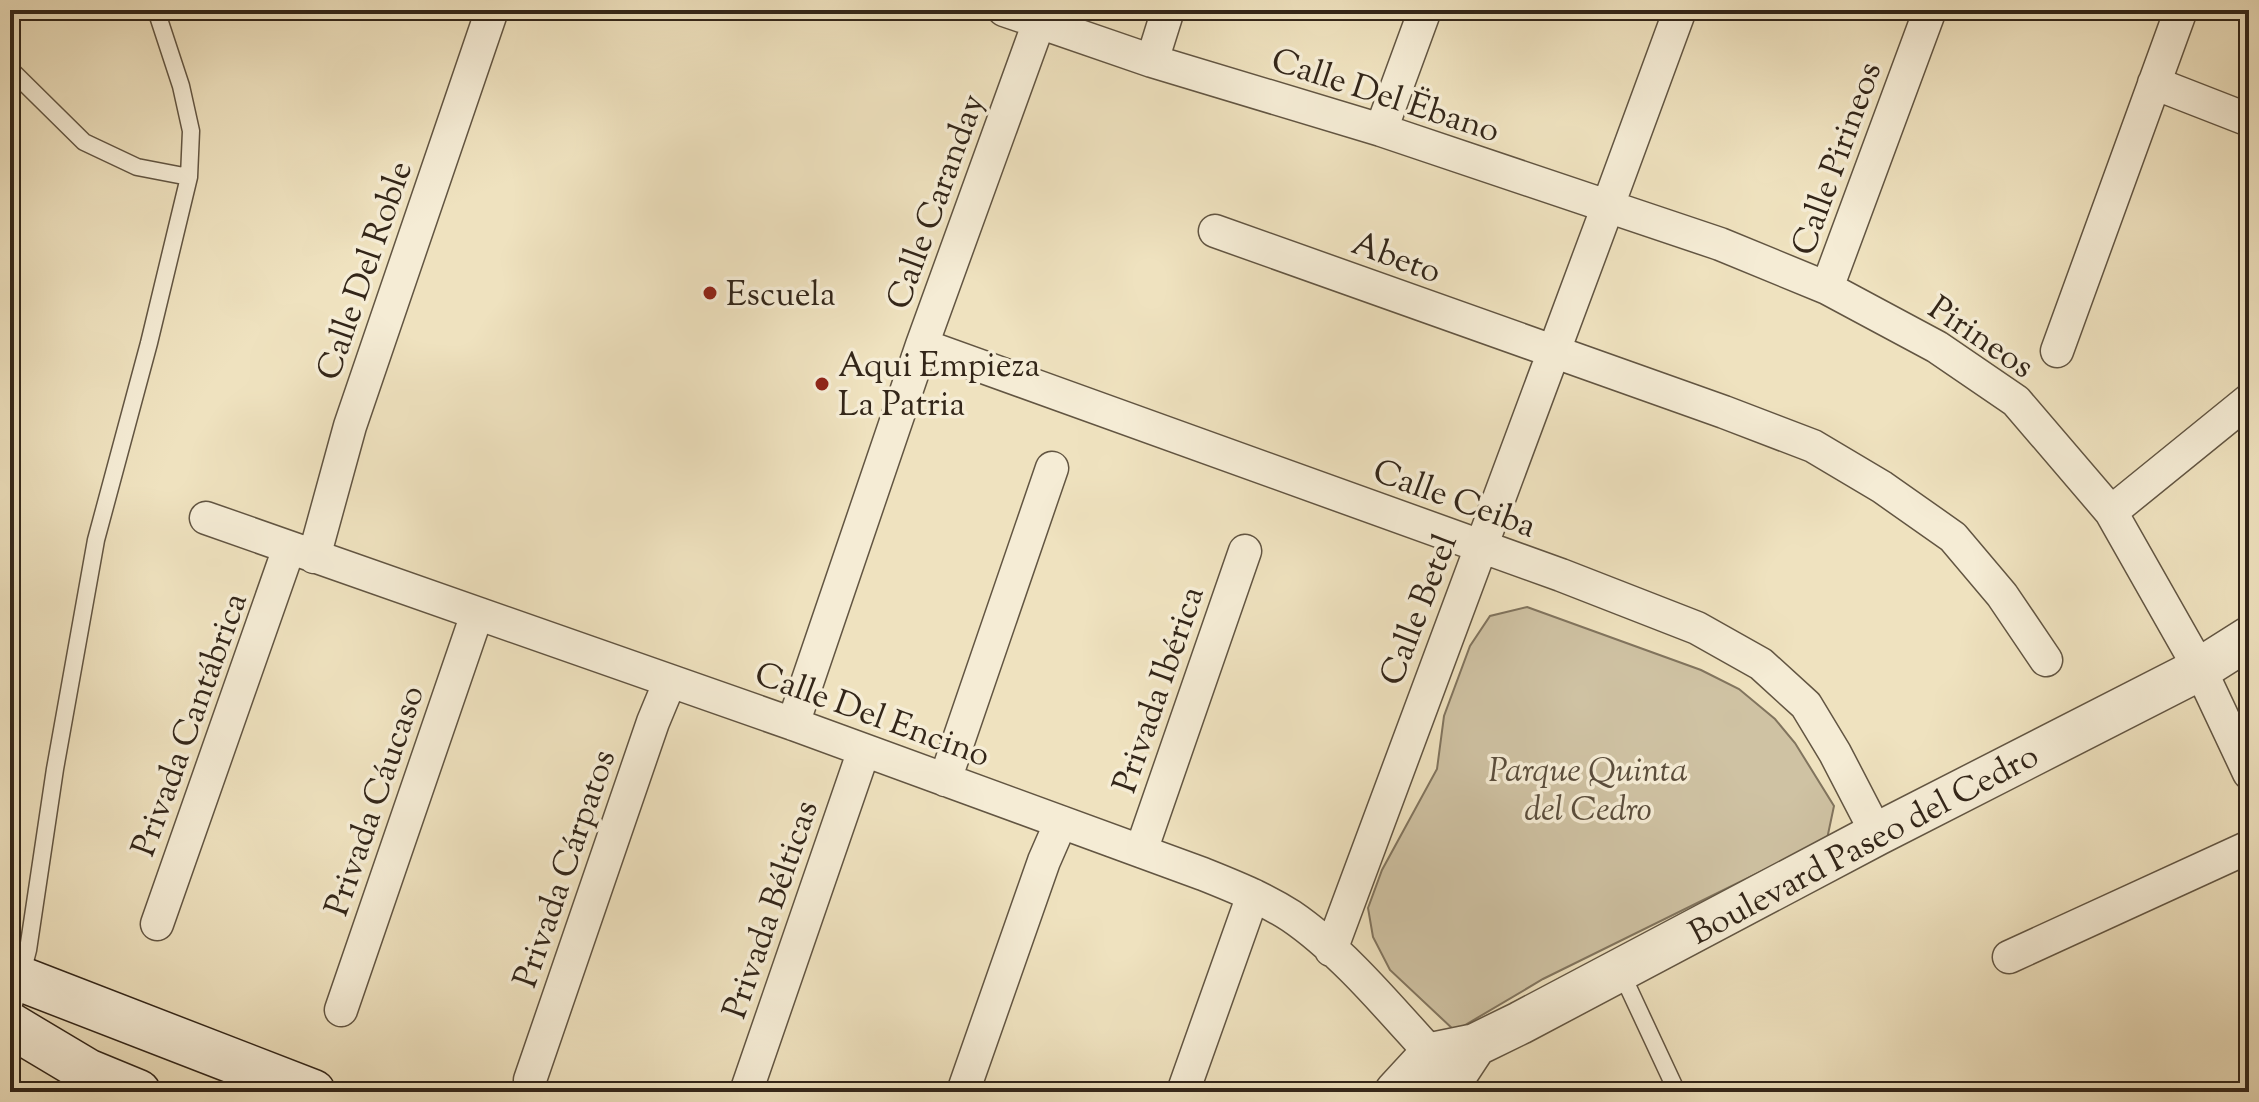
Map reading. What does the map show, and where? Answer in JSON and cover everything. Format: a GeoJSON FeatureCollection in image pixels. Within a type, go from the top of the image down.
{"type":"FeatureCollection","features":[{"type":"Feature","properties":{"kind":"main road"},"geometry":{"type":"LineString","coordinates":[[13,1000],[87,1071],[138,1092]]}},
{"type":"Feature","properties":{"kind":"main road"},"geometry":{"type":"LineString","coordinates":[[13,1000],[313,1092]]}},
{"type":"Feature","properties":{"kind":"street","name":"Calle Del Roble"},"geometry":{"type":"LineString","coordinates":[[302,553],[350,426],[492,10]]}},
{"type":"Feature","properties":{"kind":"street","name":"Calle Del Ëbano"},"geometry":{"type":"LineString","coordinates":[[1004,10],[1152,61],[1381,130],[1608,207]]}},
{"type":"Feature","properties":{"kind":"street"},"geometry":{"type":"LineString","coordinates":[[1152,61],[1168,10]]}},
{"type":"Feature","properties":{"kind":"street"},"geometry":{"type":"LineString","coordinates":[[1381,130],[1425,10]]}},
{"type":"Feature","properties":{"kind":"street","name":"Calle Betel"},"geometry":{"type":"LineString","coordinates":[[1331,950],[1680,10]]}},
{"type":"Feature","properties":{"kind":"street","name":"Calle Pirineos"},"geometry":{"type":"LineString","coordinates":[[1827,288],[1930,10]]}},
{"type":"Feature","properties":{"kind":"street"},"geometry":{"type":"LineString","coordinates":[[2057,351],[2181,10]]}},
{"type":"Feature","properties":{"kind":"street","name":"Calle Caranday"},"geometry":{"type":"LineString","coordinates":[[793,724],[922,345],[1039,22]]}},
{"type":"Feature","properties":{"kind":"street"},"geometry":{"type":"LineString","coordinates":[[2154,83],[2249,120]]}},
{"type":"Feature","properties":{"kind":"street","name":"Pirineos"},"geometry":{"type":"LineString","coordinates":[[1608,207],[1720,244],[1827,288],[1937,347],[2016,401],[2111,512],[2200,669],[2249,773]]}},
{"type":"Feature","properties":{"kind":"street","name":"Abeto"},"geometry":{"type":"LineString","coordinates":[[1215,231],[1813,446],[1882,487],[1953,537],[2002,595],[2046,660]]}},
{"type":"Feature","properties":{"kind":"street","name":"Calle Ceiba"},"geometry":{"type":"LineString","coordinates":[[922,345],[1561,575],[1697,628],[1761,664],[1806,705],[1877,834]]}},
{"type":"Feature","properties":{"kind":"street"},"geometry":{"type":"LineString","coordinates":[[2111,512],[2249,400]]}},
{"type":"Feature","properties":{"kind":"street"},"geometry":{"type":"LineString","coordinates":[[945,780],[1052,468]]}},
{"type":"Feature","properties":{"kind":"street","name":"Calle Del Encino"},"geometry":{"type":"LineString","coordinates":[[206,518],[793,724],[1253,895],[1291,917],[1331,950],[1451,1068]]}},
{"type":"Feature","properties":{"kind":"street","name":"Privada Ibérica"},"geometry":{"type":"LineString","coordinates":[[1141,851],[1245,551]]}},
{"type":"Feature","properties":{"kind":"street","name":"Privada Cantábrica"},"geometry":{"type":"LineString","coordinates":[[157,924],[302,553]]}},
{"type":"Feature","properties":{"kind":"street","name":"Privada Cáucaso"},"geometry":{"type":"LineString","coordinates":[[341,1010],[477,614]]}},
{"type":"Feature","properties":{"kind":"street","name":"Boulevard Paseo del Cedro"},"geometry":{"type":"LineString","coordinates":[[1396,1092],[1451,1068],[1620,971],[1877,834],[2200,669],[2249,638]]}},
{"type":"Feature","properties":{"kind":"street","name":"Privada Cárpatos"},"geometry":{"type":"LineString","coordinates":[[530,1080],[653,722],[670,681]]}},
{"type":"Feature","properties":{"kind":"street","name":"Privada Bélticas"},"geometry":{"type":"LineString","coordinates":[[746,1092],[864,750]]}},
{"type":"Feature","properties":{"kind":"street"},"geometry":{"type":"LineString","coordinates":[[963,1092],[1044,861],[1061,822]]}},
{"type":"Feature","properties":{"kind":"street"},"geometry":{"type":"LineString","coordinates":[[2009,957],[2249,847]]}},
{"type":"Feature","properties":{"kind":"street"},"geometry":{"type":"LineString","coordinates":[[1183,1092],[1253,895]]}},
{"type":"Feature","properties":{"kind":"lane"},"geometry":{"type":"LineString","coordinates":[[13,1000],[28,950],[55,769],[96,540],[149,343],[189,177],[191,131],[181,86],[156,10]]}},
{"type":"Feature","properties":{"kind":"lane"},"geometry":{"type":"LineString","coordinates":[[10,69],[84,142],[137,167],[189,177]]}},
{"type":"Feature","properties":{"kind":"lane"},"geometry":{"type":"LineString","coordinates":[[1620,971],[1677,1092]]}},
{"type":"Feature","properties":{"kind":"green space","name":"Parque Quinta del Cedro"},"geometry":{"type":"Polygon","coordinates":[[[1527,607],[1701,670],[1739,689],[1775,719],[1795,743],[1834,806],[1827,839],[1543,979],[1455,1031],[1390,970],[1373,937],[1368,908],[1382,870],[1437,769],[1444,716],[1470,646],[1490,616],[1527,607]]]}},
{"type":"Feature","properties":{"kind":"place","name":"Escuela"},"geometry":{"type":"Point","coordinates":[710,293]}},
{"type":"Feature","properties":{"kind":"place","name":"Aqui Empieza La Patria"},"geometry":{"type":"Point","coordinates":[822,384]}}]}
